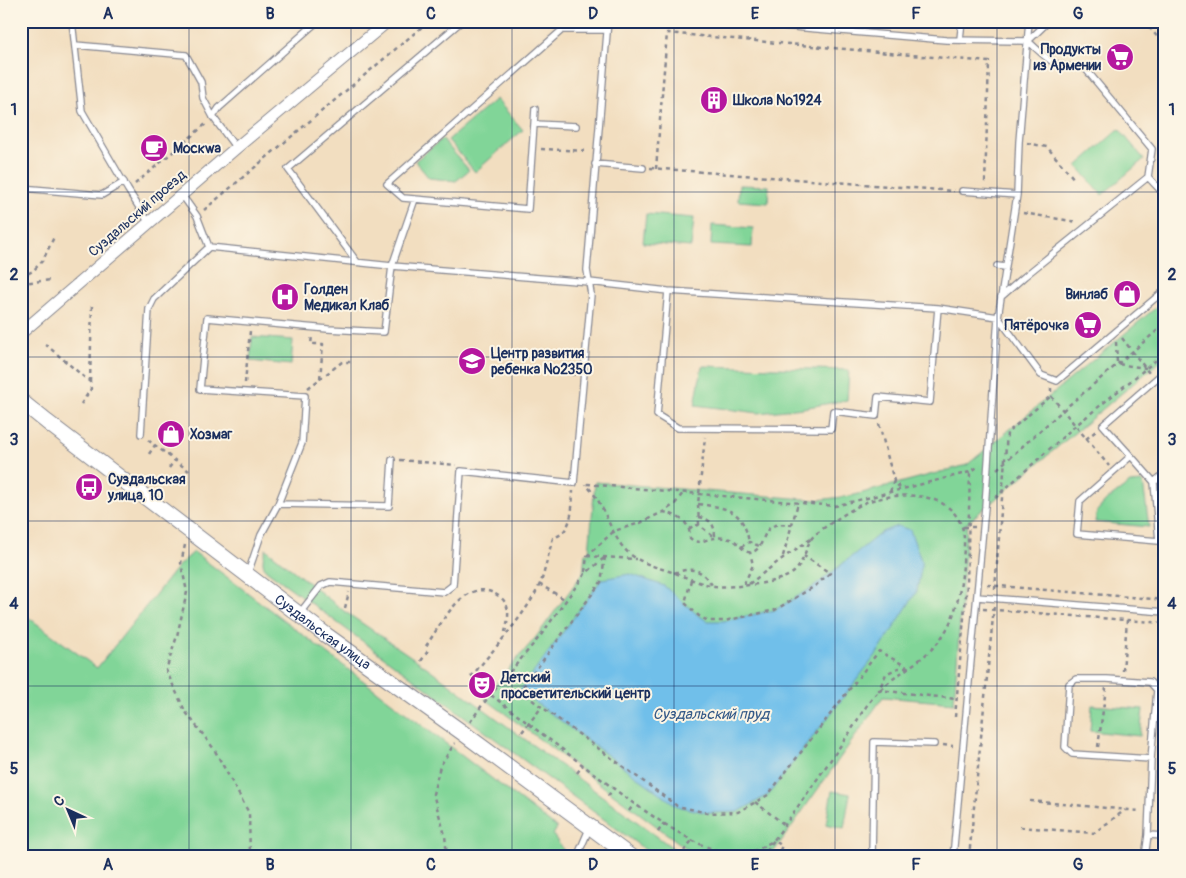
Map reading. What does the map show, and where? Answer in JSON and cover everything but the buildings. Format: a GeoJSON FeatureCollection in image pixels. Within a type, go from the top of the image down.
{"type":"FeatureCollection","features":[{"type":"Feature","properties":{"kind":"street","name":"Суздальский проезд"},"geometry":{"type":"LineString","coordinates":[[21,333],[236,148],[388,21]]}},
{"type":"Feature","properties":{"kind":"street","name":"Суздальская улица"},"geometry":{"type":"LineString","coordinates":[[21,401],[299,614],[631,857]]}},
{"type":"Feature","properties":{"kind":"lane"},"geometry":{"type":"LineString","coordinates":[[72,21],[82,111],[149,222]]}},
{"type":"Feature","properties":{"kind":"lane"},"geometry":{"type":"LineString","coordinates":[[213,117],[219,108],[318,21]]}},
{"type":"Feature","properties":{"kind":"lane"},"geometry":{"type":"LineString","coordinates":[[357,262],[288,169],[462,21]]}},
{"type":"Feature","properties":{"kind":"lane"},"geometry":{"type":"LineString","coordinates":[[299,614],[321,586],[330,582],[444,592],[453,585],[461,471],[574,483],[591,294],[587,270],[608,21]]}},
{"type":"Feature","properties":{"kind":"lane"},"geometry":{"type":"LineString","coordinates":[[724,21],[946,40],[1028,41],[1051,63],[1068,68],[1084,68],[1152,149],[1148,176],[1002,297]]}},
{"type":"Feature","properties":{"kind":"lane"},"geometry":{"type":"LineString","coordinates":[[960,40],[962,21]]}},
{"type":"Feature","properties":{"kind":"lane"},"geometry":{"type":"LineString","coordinates":[[953,857],[985,507],[998,317],[1017,195],[1019,142],[1029,21]]}},
{"type":"Feature","properties":{"kind":"lane"},"geometry":{"type":"LineString","coordinates":[[1028,41],[1049,21]]}},
{"type":"Feature","properties":{"kind":"lane"},"geometry":{"type":"LineString","coordinates":[[535,109],[528,209],[403,198],[387,184],[562,30],[607,30]]}},
{"type":"Feature","properties":{"kind":"lane"},"geometry":{"type":"LineString","coordinates":[[75,44],[186,55],[201,82],[203,98],[213,117],[236,148]]}},
{"type":"Feature","properties":{"kind":"lane"},"geometry":{"type":"LineString","coordinates":[[534,124],[576,126]]}},
{"type":"Feature","properties":{"kind":"lane"},"geometry":{"type":"LineString","coordinates":[[595,164],[644,168]]}},
{"type":"Feature","properties":{"kind":"lane"},"geometry":{"type":"LineString","coordinates":[[1148,176],[1165,195]]}},
{"type":"Feature","properties":{"kind":"lane"},"geometry":{"type":"LineString","coordinates":[[21,188],[102,194],[124,182]]}},
{"type":"Feature","properties":{"kind":"lane"},"geometry":{"type":"LineString","coordinates":[[962,191],[1017,195]]}},
{"type":"Feature","properties":{"kind":"lane"},"geometry":{"type":"LineString","coordinates":[[182,195],[197,216],[209,247]]}},
{"type":"Feature","properties":{"kind":"lane"},"geometry":{"type":"LineString","coordinates":[[248,574],[261,535],[278,504],[302,443],[305,396],[200,389],[207,318],[312,328],[384,332],[392,266],[415,199]]}},
{"type":"Feature","properties":{"kind":"lane"},"geometry":{"type":"LineString","coordinates":[[141,434],[149,309],[154,299],[209,247],[668,291],[938,308],[998,317],[1041,375],[1057,381],[1165,290]]}},
{"type":"Feature","properties":{"kind":"lane"},"geometry":{"type":"LineString","coordinates":[[997,266],[1006,267]]}},
{"type":"Feature","properties":{"kind":"lane"},"geometry":{"type":"LineString","coordinates":[[668,291],[657,415],[678,428],[831,429],[833,411],[876,416],[878,397],[930,402],[938,308]]}},
{"type":"Feature","properties":{"kind":"lane"},"geometry":{"type":"LineString","coordinates":[[1131,456],[1080,501],[1077,534],[1159,541],[1154,482],[1131,456],[1103,425],[1165,371]]}},
{"type":"Feature","properties":{"kind":"lane"},"geometry":{"type":"LineString","coordinates":[[278,504],[389,506],[392,460]]}},
{"type":"Feature","properties":{"kind":"lane"},"geometry":{"type":"LineString","coordinates":[[1154,482],[1165,473]]}},
{"type":"Feature","properties":{"kind":"lane"},"geometry":{"type":"LineString","coordinates":[[977,597],[1165,612]]}},
{"type":"Feature","properties":{"kind":"lane"},"geometry":{"type":"LineString","coordinates":[[1145,857],[1157,690],[1150,682],[1107,679],[1076,679],[1069,684],[1065,747],[1072,754],[1151,759]]}},
{"type":"Feature","properties":{"kind":"lane"},"geometry":{"type":"LineString","coordinates":[[872,857],[874,742],[934,744]]}},
{"type":"Feature","properties":{"kind":"lane"},"geometry":{"type":"LineString","coordinates":[[577,857],[590,827]]}},
{"type":"Feature","properties":{"kind":"lane"},"geometry":{"type":"LineString","coordinates":[[1148,835],[1165,836]]}},
{"type":"Feature","properties":{"kind":"path"},"geometry":{"type":"LineString","coordinates":[[197,216],[429,21]]}},
{"type":"Feature","properties":{"kind":"path"},"geometry":{"type":"LineString","coordinates":[[1144,21],[1165,46]]}},
{"type":"Feature","properties":{"kind":"path"},"geometry":{"type":"LineString","coordinates":[[656,169],[667,33],[989,62],[984,193]]}},
{"type":"Feature","properties":{"kind":"path"},"geometry":{"type":"LineString","coordinates":[[128,190],[213,117]]}},
{"type":"Feature","properties":{"kind":"path"},"geometry":{"type":"LineString","coordinates":[[1019,142],[1047,147],[1075,180]]}},
{"type":"Feature","properties":{"kind":"path"},"geometry":{"type":"LineString","coordinates":[[532,148],[596,152]]}},
{"type":"Feature","properties":{"kind":"path"},"geometry":{"type":"LineString","coordinates":[[644,168],[962,191]]}},
{"type":"Feature","properties":{"kind":"path"},"geometry":{"type":"LineString","coordinates":[[1014,212],[1089,224]]}},
{"type":"Feature","properties":{"kind":"path"},"geometry":{"type":"LineString","coordinates":[[21,278],[33,271],[43,260],[54,237]]}},
{"type":"Feature","properties":{"kind":"path"},"geometry":{"type":"LineString","coordinates":[[21,283],[52,280]]}},
{"type":"Feature","properties":{"kind":"path"},"geometry":{"type":"LineString","coordinates":[[81,404],[91,389],[92,304]]}},
{"type":"Feature","properties":{"kind":"path"},"geometry":{"type":"LineString","coordinates":[[244,392],[251,322]]}},
{"type":"Feature","properties":{"kind":"path"},"geometry":{"type":"LineString","coordinates":[[986,478],[1062,410],[1165,324]]}},
{"type":"Feature","properties":{"kind":"path"},"geometry":{"type":"LineString","coordinates":[[312,328],[311,344],[323,344],[320,379]]}},
{"type":"Feature","properties":{"kind":"path"},"geometry":{"type":"LineString","coordinates":[[1116,331],[1155,380]]}},
{"type":"Feature","properties":{"kind":"path"},"geometry":{"type":"LineString","coordinates":[[1116,331],[1117,364]]}},
{"type":"Feature","properties":{"kind":"path"},"geometry":{"type":"LineString","coordinates":[[45,344],[90,382]]}},
{"type":"Feature","properties":{"kind":"path"},"geometry":{"type":"LineString","coordinates":[[985,507],[1075,426],[1165,352]]}},
{"type":"Feature","properties":{"kind":"path"},"geometry":{"type":"LineString","coordinates":[[21,365],[24,362]]}},
{"type":"Feature","properties":{"kind":"path"},"geometry":{"type":"LineString","coordinates":[[299,396],[342,362],[353,362]]}},
{"type":"Feature","properties":{"kind":"path"},"geometry":{"type":"LineString","coordinates":[[1117,364],[1146,368]]}},
{"type":"Feature","properties":{"kind":"path"},"geometry":{"type":"LineString","coordinates":[[21,372],[24,376]]}},
{"type":"Feature","properties":{"kind":"path"},"geometry":{"type":"LineString","coordinates":[[969,857],[994,610],[1007,433],[1051,396],[1114,471]]}},
{"type":"Feature","properties":{"kind":"path"},"geometry":{"type":"LineString","coordinates":[[876,416],[894,481],[902,489]]}},
{"type":"Feature","properties":{"kind":"path"},"geometry":{"type":"LineString","coordinates":[[1086,439],[1103,425]]}},
{"type":"Feature","properties":{"kind":"path"},"geometry":{"type":"LineString","coordinates":[[699,525],[698,504],[706,428]]}},
{"type":"Feature","properties":{"kind":"path"},"geometry":{"type":"LineString","coordinates":[[141,434],[189,471]]}},
{"type":"Feature","properties":{"kind":"path"},"geometry":{"type":"LineString","coordinates":[[149,454],[155,445]]}},
{"type":"Feature","properties":{"kind":"path"},"geometry":{"type":"LineString","coordinates":[[169,468],[175,460]]}},
{"type":"Feature","properties":{"kind":"path"},"geometry":{"type":"LineString","coordinates":[[574,483],[835,506],[970,472],[987,462]]}},
{"type":"Feature","properties":{"kind":"path"},"geometry":{"type":"LineString","coordinates":[[956,698],[966,584],[970,472]]}},
{"type":"Feature","properties":{"kind":"path"},"geometry":{"type":"LineString","coordinates":[[890,492],[894,481]]}},
{"type":"Feature","properties":{"kind":"path"},"geometry":{"type":"LineString","coordinates":[[586,484],[596,497],[621,544],[631,555],[651,567],[713,586],[727,587],[774,581],[794,572],[812,538]]}},
{"type":"Feature","properties":{"kind":"path"},"geometry":{"type":"LineString","coordinates":[[894,491],[902,496]]}},
{"type":"Feature","properties":{"kind":"path"},"geometry":{"type":"LineString","coordinates":[[585,574],[587,556],[614,531],[640,523],[663,512],[674,504],[683,493]]}},
{"type":"Feature","properties":{"kind":"path"},"geometry":{"type":"LineString","coordinates":[[748,584],[867,501],[902,496],[921,496],[942,503],[952,511],[963,527],[964,546],[961,584],[956,607],[947,629],[926,656],[879,690]]}},
{"type":"Feature","properties":{"kind":"path"},"geometry":{"type":"LineString","coordinates":[[471,677],[520,616],[539,584],[553,538],[566,528],[571,518],[572,498]]}},
{"type":"Feature","properties":{"kind":"path"},"geometry":{"type":"LineString","coordinates":[[851,511],[861,500]]}},
{"type":"Feature","properties":{"kind":"path"},"geometry":{"type":"LineString","coordinates":[[783,558],[798,503]]}},
{"type":"Feature","properties":{"kind":"path"},"geometry":{"type":"LineString","coordinates":[[698,504],[729,509],[744,524],[749,542]]}},
{"type":"Feature","properties":{"kind":"path"},"geometry":{"type":"LineString","coordinates":[[663,512],[673,514],[689,529],[690,538],[695,542],[698,543],[715,538],[735,540],[744,551],[750,552],[755,551],[760,546],[771,526],[778,524],[792,526]]}},
{"type":"Feature","properties":{"kind":"path"},"geometry":{"type":"LineString","coordinates":[[699,516],[707,518],[712,523],[715,529],[715,538]]}},
{"type":"Feature","properties":{"kind":"path"},"geometry":{"type":"LineString","coordinates":[[689,529],[699,525]]}},
{"type":"Feature","properties":{"kind":"path"},"geometry":{"type":"LineString","coordinates":[[699,525],[715,538]]}},
{"type":"Feature","properties":{"kind":"path"},"geometry":{"type":"LineString","coordinates":[[740,547],[749,542],[760,546]]}},
{"type":"Feature","properties":{"kind":"path"},"geometry":{"type":"LineString","coordinates":[[185,545],[181,563],[187,592],[177,636],[166,670],[185,711],[214,749],[249,813],[250,857]]}},
{"type":"Feature","properties":{"kind":"path"},"geometry":{"type":"LineString","coordinates":[[744,585],[753,565],[750,552]]}},
{"type":"Feature","properties":{"kind":"path"},"geometry":{"type":"LineString","coordinates":[[587,556],[638,559]]}},
{"type":"Feature","properties":{"kind":"path"},"geometry":{"type":"LineString","coordinates":[[691,580],[685,603],[699,616],[708,621],[724,621],[775,610],[815,586],[830,573],[804,556]]}},
{"type":"Feature","properties":{"kind":"path"},"geometry":{"type":"LineString","coordinates":[[605,557],[601,582],[520,691],[677,806],[708,813],[738,812],[768,795],[879,650],[909,668]]}},
{"type":"Feature","properties":{"kind":"path"},"geometry":{"type":"LineString","coordinates":[[483,704],[541,635],[585,574],[605,557]]}},
{"type":"Feature","properties":{"kind":"path"},"geometry":{"type":"LineString","coordinates":[[674,573],[688,568],[697,570],[713,586]]}},
{"type":"Feature","properties":{"kind":"path"},"geometry":{"type":"LineString","coordinates":[[539,584],[566,600]]}},
{"type":"Feature","properties":{"kind":"path"},"geometry":{"type":"LineString","coordinates":[[961,584],[1165,600]]}},
{"type":"Feature","properties":{"kind":"path"},"geometry":{"type":"LineString","coordinates":[[426,646],[461,599],[470,592],[482,589],[491,591],[502,598],[507,606],[509,616],[504,635]]}},
{"type":"Feature","properties":{"kind":"path"},"geometry":{"type":"LineString","coordinates":[[964,608],[1165,623]]}},
{"type":"Feature","properties":{"kind":"path"},"geometry":{"type":"LineString","coordinates":[[421,661],[430,648]]}},
{"type":"Feature","properties":{"kind":"path"},"geometry":{"type":"LineString","coordinates":[[762,857],[879,690],[886,674],[898,668],[909,668]]}},
{"type":"Feature","properties":{"kind":"path"},"geometry":{"type":"LineString","coordinates":[[879,690],[968,700]]}},
{"type":"Feature","properties":{"kind":"path"},"geometry":{"type":"LineString","coordinates":[[491,695],[635,804],[693,840],[724,852],[742,854],[752,852],[774,840]]}},
{"type":"Feature","properties":{"kind":"path"},"geometry":{"type":"LineString","coordinates":[[522,732],[541,707]]}},
{"type":"Feature","properties":{"kind":"path"},"geometry":{"type":"LineString","coordinates":[[447,857],[445,835],[433,794],[440,766],[453,747]]}},
{"type":"Feature","properties":{"kind":"path"},"geometry":{"type":"LineString","coordinates":[[577,773],[583,765]]}},
{"type":"Feature","properties":{"kind":"path"},"geometry":{"type":"LineString","coordinates":[[608,796],[613,788]]}},
{"type":"Feature","properties":{"kind":"path"},"geometry":{"type":"LineString","coordinates":[[1030,801],[1149,812]]}},
{"type":"Feature","properties":{"kind":"path"},"geometry":{"type":"LineString","coordinates":[[755,802],[785,825]]}},
{"type":"Feature","properties":{"kind":"path"},"geometry":{"type":"LineString","coordinates":[[629,811],[635,804]]}},
{"type":"Feature","properties":{"kind":"path"},"geometry":{"type":"LineString","coordinates":[[1020,828],[1094,833],[1126,810]]}},
{"type":"Feature","properties":{"kind":"path"},"geometry":{"type":"LineString","coordinates":[[658,832],[664,823]]}},
{"type":"Feature","properties":{"kind":"path"},"geometry":{"type":"LineString","coordinates":[[684,851],[693,840]]}},
{"type":"Feature","properties":{"kind":"path"},"geometry":{"type":"LineString","coordinates":[[774,840],[782,846],[778,854],[780,857]]}},
{"type":"Feature","properties":{"kind":"path"},"geometry":{"type":"LineString","coordinates":[[721,857],[724,852]]}},
{"type":"Feature","properties":{"kind":"green space"},"geometry":{"type":"Polygon","coordinates":[[[496,99],[523,130],[475,172],[448,140],[496,99]]]}},
{"type":"Feature","properties":{"kind":"green space"},"geometry":{"type":"Polygon","coordinates":[[[1119,129],[1144,159],[1102,195],[1077,166],[1119,129]]]}},
{"type":"Feature","properties":{"kind":"green space"},"geometry":{"type":"Polygon","coordinates":[[[442,139],[469,170],[456,181],[429,178],[415,161],[442,139]]]}},
{"type":"Feature","properties":{"kind":"green space"},"geometry":{"type":"Polygon","coordinates":[[[739,185],[769,186],[768,203],[738,201],[739,185]]]}},
{"type":"Feature","properties":{"kind":"green space"},"geometry":{"type":"Polygon","coordinates":[[[646,214],[694,218],[691,247],[643,243],[646,214]]]}},
{"type":"Feature","properties":{"kind":"green space"},"geometry":{"type":"Polygon","coordinates":[[[712,225],[753,228],[752,247],[711,245],[712,225]]]}},
{"type":"Feature","properties":{"kind":"green space"},"geometry":{"type":"Polygon","coordinates":[[[1165,300],[1165,357],[967,523],[954,703],[883,697],[770,857],[698,857],[484,698],[536,637],[583,573],[585,553],[589,553],[595,482],[817,500],[851,496],[967,465],[1165,300]]]}},
{"type":"Feature","properties":{"kind":"green space"},"geometry":{"type":"Polygon","coordinates":[[[252,337],[293,340],[291,365],[250,361],[252,337]]]}},
{"type":"Feature","properties":{"kind":"green space"},"geometry":{"type":"Polygon","coordinates":[[[702,366],[849,370],[847,400],[759,413],[695,405],[702,366]]]}},
{"type":"Feature","properties":{"kind":"green space"},"geometry":{"type":"Polygon","coordinates":[[[1143,482],[1149,527],[1095,522],[1097,511],[1107,500],[1130,483],[1143,482]]]}},
{"type":"Feature","properties":{"kind":"green space"},"geometry":{"type":"Polygon","coordinates":[[[266,549],[344,611],[428,668],[685,857],[655,857],[266,570],[263,560],[266,549]]]}},
{"type":"Feature","properties":{"kind":"green space"},"geometry":{"type":"Polygon","coordinates":[[[194,552],[557,828],[553,835],[564,851],[563,857],[21,857],[21,612],[97,668],[178,566],[194,552]]]}},
{"type":"Feature","properties":{"kind":"green space"},"geometry":{"type":"Polygon","coordinates":[[[1092,705],[1143,709],[1140,736],[1090,731],[1092,705]]]}},
{"type":"Feature","properties":{"kind":"green space"},"geometry":{"type":"Polygon","coordinates":[[[832,791],[850,794],[844,828],[826,824],[832,791]]]}},
{"type":"Feature","properties":{"kind":"water","name":"Суздальский пруд"},"geometry":{"type":"Polygon","coordinates":[[[897,526],[910,530],[922,563],[917,591],[879,651],[768,795],[738,812],[708,813],[677,806],[520,691],[602,579],[630,574],[664,586],[699,616],[708,621],[724,621],[775,610],[815,586],[882,532],[897,526]]]}},
{"type":"Feature","properties":{"kind":"place","name":"Продукты из Армении"},"geometry":{"type":"Point","coordinates":[1120,57]}},
{"type":"Feature","properties":{"kind":"place","name":"Школа №1924"},"geometry":{"type":"Point","coordinates":[714,100]}},
{"type":"Feature","properties":{"kind":"place","name":"Москwa"},"geometry":{"type":"Point","coordinates":[154,148]}},
{"type":"Feature","properties":{"kind":"place","name":"Винлаб"},"geometry":{"type":"Point","coordinates":[1127,294]}},
{"type":"Feature","properties":{"kind":"place","name":"Голден Медикал Клаб"},"geometry":{"type":"Point","coordinates":[285,297]}},
{"type":"Feature","properties":{"kind":"place","name":"Пятёрочка"},"geometry":{"type":"Point","coordinates":[1088,325]}},
{"type":"Feature","properties":{"kind":"place","name":"Центр развития ребенка №2350"},"geometry":{"type":"Point","coordinates":[472,361]}},
{"type":"Feature","properties":{"kind":"place","name":"Хозмаг"},"geometry":{"type":"Point","coordinates":[171,434]}},
{"type":"Feature","properties":{"kind":"place","name":"Суздальская улица, 10"},"geometry":{"type":"Point","coordinates":[89,487]}},
{"type":"Feature","properties":{"kind":"place","name":"Детский просветительский центр"},"geometry":{"type":"Point","coordinates":[482,685]}}]}
